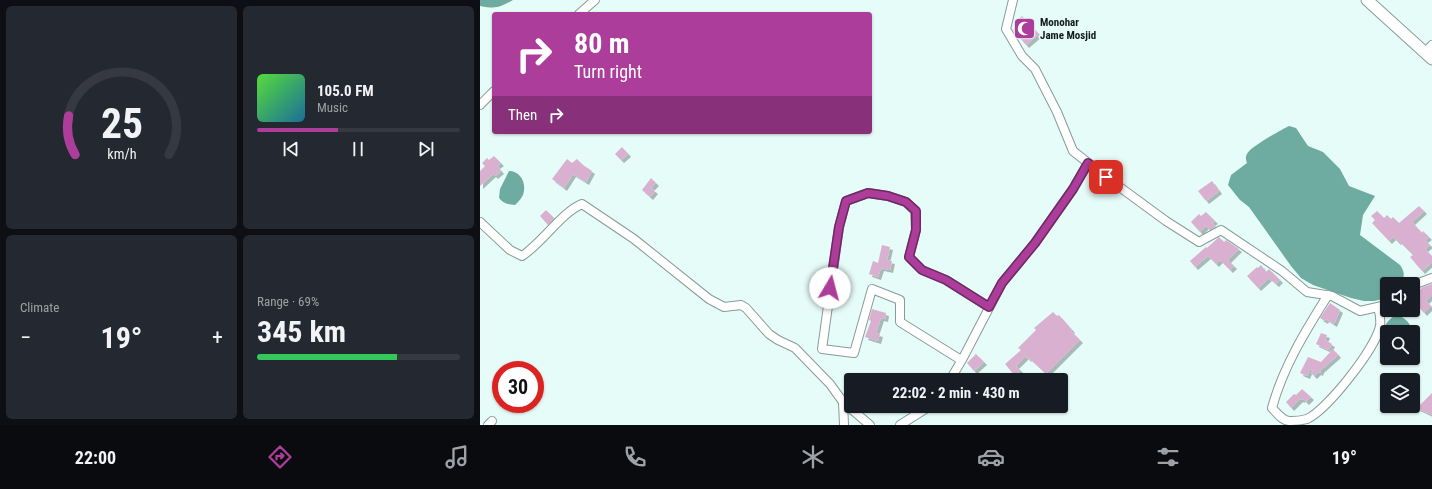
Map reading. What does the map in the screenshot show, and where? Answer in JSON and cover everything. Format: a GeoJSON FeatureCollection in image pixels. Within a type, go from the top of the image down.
{"type":"FeatureCollection","features":[{"type":"Feature","properties":{"kind":"street"},"geometry":{"type":"LineString","coordinates":[[581,12],[595,0]]}},
{"type":"Feature","properties":{"kind":"street"},"geometry":{"type":"LineString","coordinates":[[1013,0],[1006,29],[1022,56],[1035,69],[1057,112],[1073,151],[1166,221],[1199,242],[1221,230],[1282,270],[1307,292],[1328,295],[1332,296],[1360,312],[1378,307],[1381,318],[1380,326],[1376,338],[1367,354],[1329,401],[1307,418],[1290,422],[1280,418],[1272,408],[1278,387],[1328,295]]}},
{"type":"Feature","properties":{"kind":"street"},"geometry":{"type":"LineString","coordinates":[[1367,0],[1430,52]]}},
{"type":"Feature","properties":{"kind":"street"},"geometry":{"type":"LineString","coordinates":[[480,105],[492,93]]}},
{"type":"Feature","properties":{"kind":"street"},"geometry":{"type":"LineString","coordinates":[[954,373],[1002,283],[1040,237],[1073,189],[1088,163]]}},
{"type":"Feature","properties":{"kind":"street"},"geometry":{"type":"LineString","coordinates":[[961,360],[900,322],[900,300],[872,289],[854,353],[822,349],[839,227],[846,201],[868,193],[888,196],[906,202],[916,211],[916,230],[909,257],[922,270],[946,280],[989,307]]}},
{"type":"Feature","properties":{"kind":"street"},"geometry":{"type":"LineString","coordinates":[[480,222],[510,250],[522,256],[576,206],[582,204],[634,239],[709,299],[724,307],[741,306],[746,308],[769,334],[795,348],[830,384],[843,402],[870,425]]}},
{"type":"Feature","properties":{"kind":"street"},"geometry":{"type":"LineString","coordinates":[[1420,282],[1432,278]]}},
{"type":"Feature","properties":{"kind":"street"},"geometry":{"type":"LineString","coordinates":[[843,402],[844,425]]}},
{"type":"Feature","properties":{"kind":"street"},"geometry":{"type":"LineString","coordinates":[[900,425],[919,413]]}},
{"type":"Feature","properties":{"kind":"shaded area"},"geometry":{"type":"Polygon","coordinates":[[[480,0],[513,0],[494,8],[480,6],[480,0]]]}},
{"type":"Feature","properties":{"kind":"shaded area"},"geometry":{"type":"Polygon","coordinates":[[[1289,126],[1296,128],[1308,146],[1323,152],[1340,169],[1349,186],[1375,196],[1363,215],[1360,235],[1400,265],[1404,274],[1404,277],[1380,277],[1380,300],[1364,301],[1351,298],[1313,285],[1301,278],[1249,207],[1240,200],[1228,185],[1231,175],[1247,163],[1246,156],[1249,151],[1289,126]]]}},
{"type":"Feature","properties":{"kind":"shaded area"},"geometry":{"type":"Polygon","coordinates":[[[509,171],[517,173],[520,176],[524,187],[523,195],[515,205],[504,203],[499,198],[500,189],[509,171]]]}},
{"type":"Feature","properties":{"kind":"shaded area"},"geometry":{"type":"Polygon","coordinates":[[[1392,317],[1402,317],[1409,325],[1385,325],[1392,317]]]}},
{"type":"Feature","properties":{"kind":"building","name":"Monohar Jame Mosjid"},"geometry":{"type":"Polygon","coordinates":[[[1022,16],[1039,34],[1026,45],[1013,30],[1020,24],[1016,21],[1022,16]]]}},
{"type":"Feature","properties":{"kind":"building"},"geometry":{"type":"Polygon","coordinates":[[[622,147],[628,154],[621,160],[615,154],[622,147]]]}},
{"type":"Feature","properties":{"kind":"building"},"geometry":{"type":"Polygon","coordinates":[[[494,156],[501,163],[497,166],[501,171],[495,176],[493,174],[480,186],[480,171],[485,166],[482,163],[487,158],[489,160],[494,156]]]}},
{"type":"Feature","properties":{"kind":"building"},"geometry":{"type":"Polygon","coordinates":[[[567,159],[572,163],[577,159],[592,171],[586,182],[573,174],[564,188],[552,179],[567,159]]]}},
{"type":"Feature","properties":{"kind":"building"},"geometry":{"type":"Polygon","coordinates":[[[651,178],[656,183],[651,188],[655,191],[650,197],[642,190],[651,178]]]}},
{"type":"Feature","properties":{"kind":"building"},"geometry":{"type":"Polygon","coordinates":[[[1212,181],[1219,191],[1206,201],[1198,191],[1212,181]]]}},
{"type":"Feature","properties":{"kind":"building"},"geometry":{"type":"Polygon","coordinates":[[[1419,206],[1424,211],[1412,222],[1422,233],[1423,231],[1429,237],[1425,240],[1430,245],[1425,249],[1432,256],[1432,262],[1422,271],[1410,257],[1413,255],[1393,237],[1389,241],[1372,223],[1375,220],[1371,216],[1377,211],[1384,218],[1387,215],[1391,219],[1393,217],[1399,223],[1419,206]]]}},
{"type":"Feature","properties":{"kind":"building"},"geometry":{"type":"Polygon","coordinates":[[[546,210],[554,218],[548,225],[540,216],[546,210]]]}},
{"type":"Feature","properties":{"kind":"building"},"geometry":{"type":"Polygon","coordinates":[[[1206,212],[1215,221],[1212,223],[1215,227],[1210,230],[1206,226],[1200,232],[1191,222],[1199,214],[1201,216],[1206,212]]]}},
{"type":"Feature","properties":{"kind":"building"},"geometry":{"type":"Polygon","coordinates":[[[1219,237],[1224,242],[1226,240],[1239,249],[1228,260],[1234,266],[1230,270],[1220,260],[1216,264],[1208,256],[1195,267],[1190,261],[1219,237]]]}},
{"type":"Feature","properties":{"kind":"building"},"geometry":{"type":"Polygon","coordinates":[[[882,245],[890,247],[887,260],[892,261],[890,270],[881,268],[878,277],[869,274],[873,261],[878,263],[882,245]]]}},
{"type":"Feature","properties":{"kind":"building"},"geometry":{"type":"Polygon","coordinates":[[[1261,265],[1266,272],[1269,269],[1280,280],[1276,284],[1269,278],[1258,288],[1247,276],[1261,265]]]}},
{"type":"Feature","properties":{"kind":"building"},"geometry":{"type":"Polygon","coordinates":[[[1432,284],[1432,295],[1426,301],[1431,306],[1424,313],[1420,308],[1420,290],[1432,284]]]}},
{"type":"Feature","properties":{"kind":"building"},"geometry":{"type":"Polygon","coordinates":[[[1330,303],[1340,310],[1334,324],[1326,319],[1325,321],[1320,318],[1330,303]]]}},
{"type":"Feature","properties":{"kind":"building"},"geometry":{"type":"Polygon","coordinates":[[[872,309],[886,313],[885,319],[881,318],[876,333],[880,334],[878,341],[865,337],[871,321],[869,320],[872,309]]]}},
{"type":"Feature","properties":{"kind":"building"},"geometry":{"type":"Polygon","coordinates":[[[1053,312],[1057,316],[1059,315],[1080,340],[1047,373],[1045,373],[1026,356],[1016,366],[1020,370],[1018,373],[1012,373],[1005,364],[1021,350],[1018,348],[1036,330],[1034,328],[1053,312]]]}},
{"type":"Feature","properties":{"kind":"building"},"geometry":{"type":"Polygon","coordinates":[[[1321,333],[1327,335],[1325,340],[1332,344],[1329,350],[1316,344],[1321,333]]]}},
{"type":"Feature","properties":{"kind":"building"},"geometry":{"type":"Polygon","coordinates":[[[1333,349],[1338,355],[1321,370],[1320,373],[1318,372],[1314,376],[1311,373],[1313,370],[1310,369],[1307,376],[1300,373],[1308,357],[1321,362],[1333,349]]]}},
{"type":"Feature","properties":{"kind":"building"},"geometry":{"type":"Polygon","coordinates":[[[976,354],[984,362],[974,371],[967,363],[976,354]]]}},
{"type":"Feature","properties":{"kind":"building"},"geometry":{"type":"Polygon","coordinates":[[[1302,389],[1311,397],[1306,402],[1303,399],[1300,399],[1291,408],[1286,402],[1302,389]]]}},
{"type":"Feature","properties":{"kind":"building"},"geometry":{"type":"Polygon","coordinates":[[[1432,393],[1432,415],[1420,409],[1420,405],[1432,393]]]}},
{"type":"Feature","properties":{"kind":"place","name":"Monohar Jame Mosjid"},"geometry":{"type":"Point","coordinates":[1025,28]}},
{"type":"Feature","properties":{"kind":"route"},"geometry":{"type":"LineString","coordinates":[[830,288],[839,227],[846,201],[868,193],[888,196],[906,202],[916,211],[916,230],[909,257],[922,270],[946,280],[989,307],[1002,283],[1035,243],[1073,189],[1088,163],[1106,177]]}}]}
